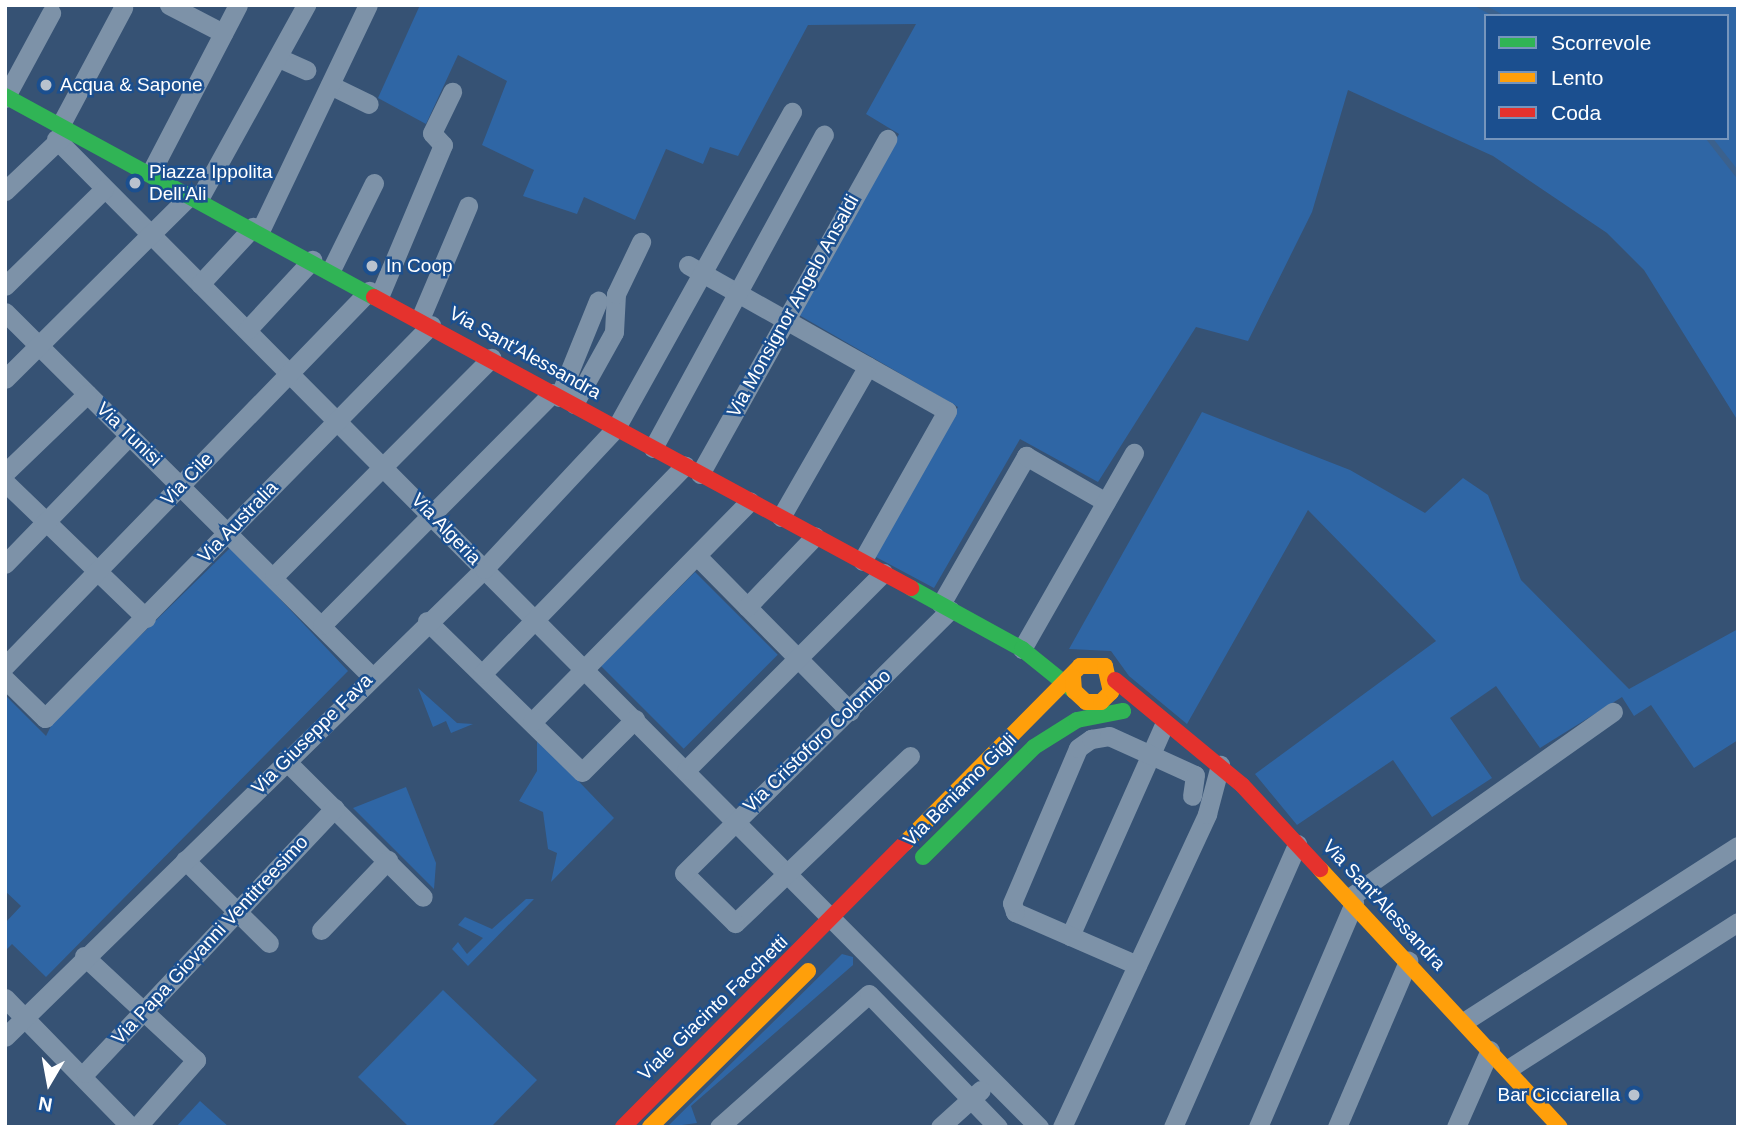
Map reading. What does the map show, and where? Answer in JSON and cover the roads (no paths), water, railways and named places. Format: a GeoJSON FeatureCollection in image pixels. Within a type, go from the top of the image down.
{"type":"FeatureCollection","features":[{"type":"Feature","properties":{"kind":"street"},"geometry":{"type":"LineString","coordinates":[[169,5],[223,33]]}},
{"type":"Feature","properties":{"kind":"street"},"geometry":{"type":"LineString","coordinates":[[150,172],[238,5]]}},
{"type":"Feature","properties":{"kind":"street"},"geometry":{"type":"LineString","coordinates":[[5,379],[152,233],[195,196],[279,58],[306,5]]}},
{"type":"Feature","properties":{"kind":"street"},"geometry":{"type":"LineString","coordinates":[[200,284],[256,229],[368,5]]}},
{"type":"Feature","properties":{"kind":"street"},"geometry":{"type":"LineString","coordinates":[[5,191],[63,131],[123,8]]}},
{"type":"Feature","properties":{"kind":"street"},"geometry":{"type":"LineString","coordinates":[[6,97],[51,13]]}},
{"type":"Feature","properties":{"kind":"street"},"geometry":{"type":"LineString","coordinates":[[279,58],[306,70]]}},
{"type":"Feature","properties":{"kind":"street"},"geometry":{"type":"LineString","coordinates":[[330,85],[369,104]]}},
{"type":"Feature","properties":{"kind":"street"},"geometry":{"type":"LineString","coordinates":[[374,294],[443,145],[432,133],[452,92]]}},
{"type":"Feature","properties":{"kind":"street","name":"Via Sant'Alessandra"},"geometry":{"type":"LineString","coordinates":[[6,97],[63,131],[150,172],[256,229],[1022,649]]}},
{"type":"Feature","properties":{"kind":"street","name":"Via Giuseppe Fava"},"geometry":{"type":"LineString","coordinates":[[5,1037],[84,956],[427,621],[484,569],[616,428],[696,270],[792,112]]}},
{"type":"Feature","properties":{"kind":"street","name":"Via Algeria"},"geometry":{"type":"LineString","coordinates":[[63,131],[104,189],[291,371],[484,569],[586,665],[635,719],[737,818],[786,873],[1039,1127]]}},
{"type":"Feature","properties":{"kind":"street"},"geometry":{"type":"LineString","coordinates":[[653,448],[824,135]]}},
{"type":"Feature","properties":{"kind":"street","name":"Via Monsignor Angelo Ansaldi"},"geometry":{"type":"LineString","coordinates":[[692,469],[785,319],[887,139]]}},
{"type":"Feature","properties":{"kind":"street"},"geometry":{"type":"LineString","coordinates":[[331,270],[374,183]]}},
{"type":"Feature","properties":{"kind":"street"},"geometry":{"type":"LineString","coordinates":[[5,286],[104,189]]}},
{"type":"Feature","properties":{"kind":"street"},"geometry":{"type":"LineString","coordinates":[[426,322],[468,206]]}},
{"type":"Feature","properties":{"kind":"street"},"geometry":{"type":"LineString","coordinates":[[322,625],[431,514],[561,398],[614,332],[616,294],[641,242]]}},
{"type":"Feature","properties":{"kind":"street"},"geometry":{"type":"LineString","coordinates":[[247,330],[312,260]]}},
{"type":"Feature","properties":{"kind":"street"},"geometry":{"type":"LineString","coordinates":[[696,270],[947,411],[862,561]]}},
{"type":"Feature","properties":{"kind":"street","name":"Via Cile"},"geometry":{"type":"LineString","coordinates":[[5,666],[291,371],[374,294]]}},
{"type":"Feature","properties":{"kind":"street"},"geometry":{"type":"LineString","coordinates":[[561,398],[598,301]]}},
{"type":"Feature","properties":{"kind":"street","name":"Via Tunisi"},"geometry":{"type":"LineString","coordinates":[[5,312],[129,436],[229,530],[371,676]]}},
{"type":"Feature","properties":{"kind":"street","name":"Via Australia"},"geometry":{"type":"LineString","coordinates":[[5,679],[45,718],[339,420],[426,322]]}},
{"type":"Feature","properties":{"kind":"street"},"geometry":{"type":"LineString","coordinates":[[274,576],[491,358]]}},
{"type":"Feature","properties":{"kind":"street"},"geometry":{"type":"LineString","coordinates":[[781,517],[868,366]]}},
{"type":"Feature","properties":{"kind":"street"},"geometry":{"type":"LineString","coordinates":[[5,473],[87,394]]}},
{"type":"Feature","properties":{"kind":"street"},"geometry":{"type":"LineString","coordinates":[[5,564],[129,436]]}},
{"type":"Feature","properties":{"kind":"street"},"geometry":{"type":"LineString","coordinates":[[1022,649],[1134,453]]}},
{"type":"Feature","properties":{"kind":"street","name":"Via Cristoforo Colombo"},"geometry":{"type":"LineString","coordinates":[[786,873],[735,923],[684,873],[737,818],[850,711],[946,607],[1026,456],[1106,502]]}},
{"type":"Feature","properties":{"kind":"street"},"geometry":{"type":"LineString","coordinates":[[482,674],[535,617],[692,469]]}},
{"type":"Feature","properties":{"kind":"street"},"geometry":{"type":"LineString","coordinates":[[5,482],[48,520],[145,618]]}},
{"type":"Feature","properties":{"kind":"street"},"geometry":{"type":"LineString","coordinates":[[532,722],[750,501]]}},
{"type":"Feature","properties":{"kind":"street"},"geometry":{"type":"LineString","coordinates":[[747,607],[815,536]]}},
{"type":"Feature","properties":{"kind":"street"},"geometry":{"type":"LineString","coordinates":[[697,556],[850,711]]}},
{"type":"Feature","properties":{"kind":"street"},"geometry":{"type":"LineString","coordinates":[[686,770],[883,573]]}},
{"type":"Feature","properties":{"kind":"street"},"geometry":{"type":"LineString","coordinates":[[427,621],[582,772],[635,719]]}},
{"type":"Feature","properties":{"kind":"street"},"geometry":{"type":"LineString","coordinates":[[1022,649],[1105,666],[1112,677],[1164,724]]}},
{"type":"Feature","properties":{"kind":"street"},"geometry":{"type":"LineString","coordinates":[[1022,649],[1077,691],[1164,724]]}},
{"type":"Feature","properties":{"kind":"street"},"geometry":{"type":"LineString","coordinates":[[1034,747],[1077,691],[1086,663]]}},
{"type":"Feature","properties":{"kind":"street"},"geometry":{"type":"LineString","coordinates":[[1045,666],[1052,678],[1050,703]]}},
{"type":"Feature","properties":{"kind":"street"},"geometry":{"type":"LineString","coordinates":[[1077,691],[1111,692],[1112,677]]}},
{"type":"Feature","properties":{"kind":"street","name":"Via Beniamo Gigli"},"geometry":{"type":"LineString","coordinates":[[843,930],[1050,703],[1077,691]]}},
{"type":"Feature","properties":{"kind":"street","name":"Via Beniamo Gigli"},"geometry":{"type":"LineString","coordinates":[[905,875],[1034,747],[1077,719],[1124,711]]}},
{"type":"Feature","properties":{"kind":"street"},"geometry":{"type":"LineString","coordinates":[[1258,1127],[1351,900],[1613,712]]}},
{"type":"Feature","properties":{"kind":"street"},"geometry":{"type":"LineString","coordinates":[[1070,936],[1164,724]]}},
{"type":"Feature","properties":{"kind":"street","name":"Via Sant'Alessandra"},"geometry":{"type":"LineString","coordinates":[[1164,724],[1220,765],[1242,785],[1465,1021],[1560,1127]]}},
{"type":"Feature","properties":{"kind":"street"},"geometry":{"type":"LineString","coordinates":[[1136,965],[1015,912],[1012,902],[1078,748],[1109,736],[1195,775],[1192,796]]}},
{"type":"Feature","properties":{"kind":"street"},"geometry":{"type":"LineString","coordinates":[[786,873],[910,756]]}},
{"type":"Feature","properties":{"kind":"street"},"geometry":{"type":"LineString","coordinates":[[285,760],[424,897]]}},
{"type":"Feature","properties":{"kind":"street"},"geometry":{"type":"LineString","coordinates":[[1062,1127],[1207,814],[1220,765]]}},
{"type":"Feature","properties":{"kind":"street"},"geometry":{"type":"LineString","coordinates":[[1207,814],[1242,785]]}},
{"type":"Feature","properties":{"kind":"street","name":"Via Papa Giovanni Ventitreesimo"},"geometry":{"type":"LineString","coordinates":[[85,1073],[335,808]]}},
{"type":"Feature","properties":{"kind":"street"},"geometry":{"type":"LineString","coordinates":[[1173,1127],[1297,844]]}},
{"type":"Feature","properties":{"kind":"street"},"geometry":{"type":"LineString","coordinates":[[1465,1021],[1738,846]]}},
{"type":"Feature","properties":{"kind":"street"},"geometry":{"type":"LineString","coordinates":[[185,860],[270,943]]}},
{"type":"Feature","properties":{"kind":"street"},"geometry":{"type":"LineString","coordinates":[[321,930],[388,860]]}},
{"type":"Feature","properties":{"kind":"street"},"geometry":{"type":"LineString","coordinates":[[1508,1069],[1738,922]]}},
{"type":"Feature","properties":{"kind":"street","name":"Viale Giacinto Facchetti"},"geometry":{"type":"LineString","coordinates":[[622,1127],[843,930]]}},
{"type":"Feature","properties":{"kind":"street"},"geometry":{"type":"LineString","coordinates":[[84,956],[196,1060],[137,1127]]}},
{"type":"Feature","properties":{"kind":"street"},"geometry":{"type":"LineString","coordinates":[[1337,1127],[1408,961]]}},
{"type":"Feature","properties":{"kind":"street","name":"Viale Giacinto Facchetti"},"geometry":{"type":"LineString","coordinates":[[650,1127],[817,962]]}},
{"type":"Feature","properties":{"kind":"street"},"geometry":{"type":"LineString","coordinates":[[719,1127],[869,994],[998,1127]]}},
{"type":"Feature","properties":{"kind":"street"},"geometry":{"type":"LineString","coordinates":[[5,998],[85,1073],[87,1087],[131,1127]]}},
{"type":"Feature","properties":{"kind":"street"},"geometry":{"type":"LineString","coordinates":[[1456,1127],[1490,1050]]}},
{"type":"Feature","properties":{"kind":"street"},"geometry":{"type":"LineString","coordinates":[[940,1127],[992,1080]]}},
{"type":"Feature","properties":{"kind":"waterway"},"geometry":{"type":"LineString","coordinates":[[1479,5],[1495,14]]}},
{"type":"Feature","properties":{"kind":"waterway"},"geometry":{"type":"LineString","coordinates":[[1711,140],[1738,175]]}},
{"type":"Feature","properties":{"kind":"place","name":"Acqua & Sapone"},"geometry":{"type":"Point","coordinates":[46,85]}},
{"type":"Feature","properties":{"kind":"place","name":"Piazza Ippolita Dell'Ali"},"geometry":{"type":"Point","coordinates":[135,183]}},
{"type":"Feature","properties":{"kind":"place","name":"In Coop"},"geometry":{"type":"Point","coordinates":[372,266]}},
{"type":"Feature","properties":{"kind":"place","name":"Bar Cicciarella"},"geometry":{"type":"Point","coordinates":[1634,1095]}}]}
